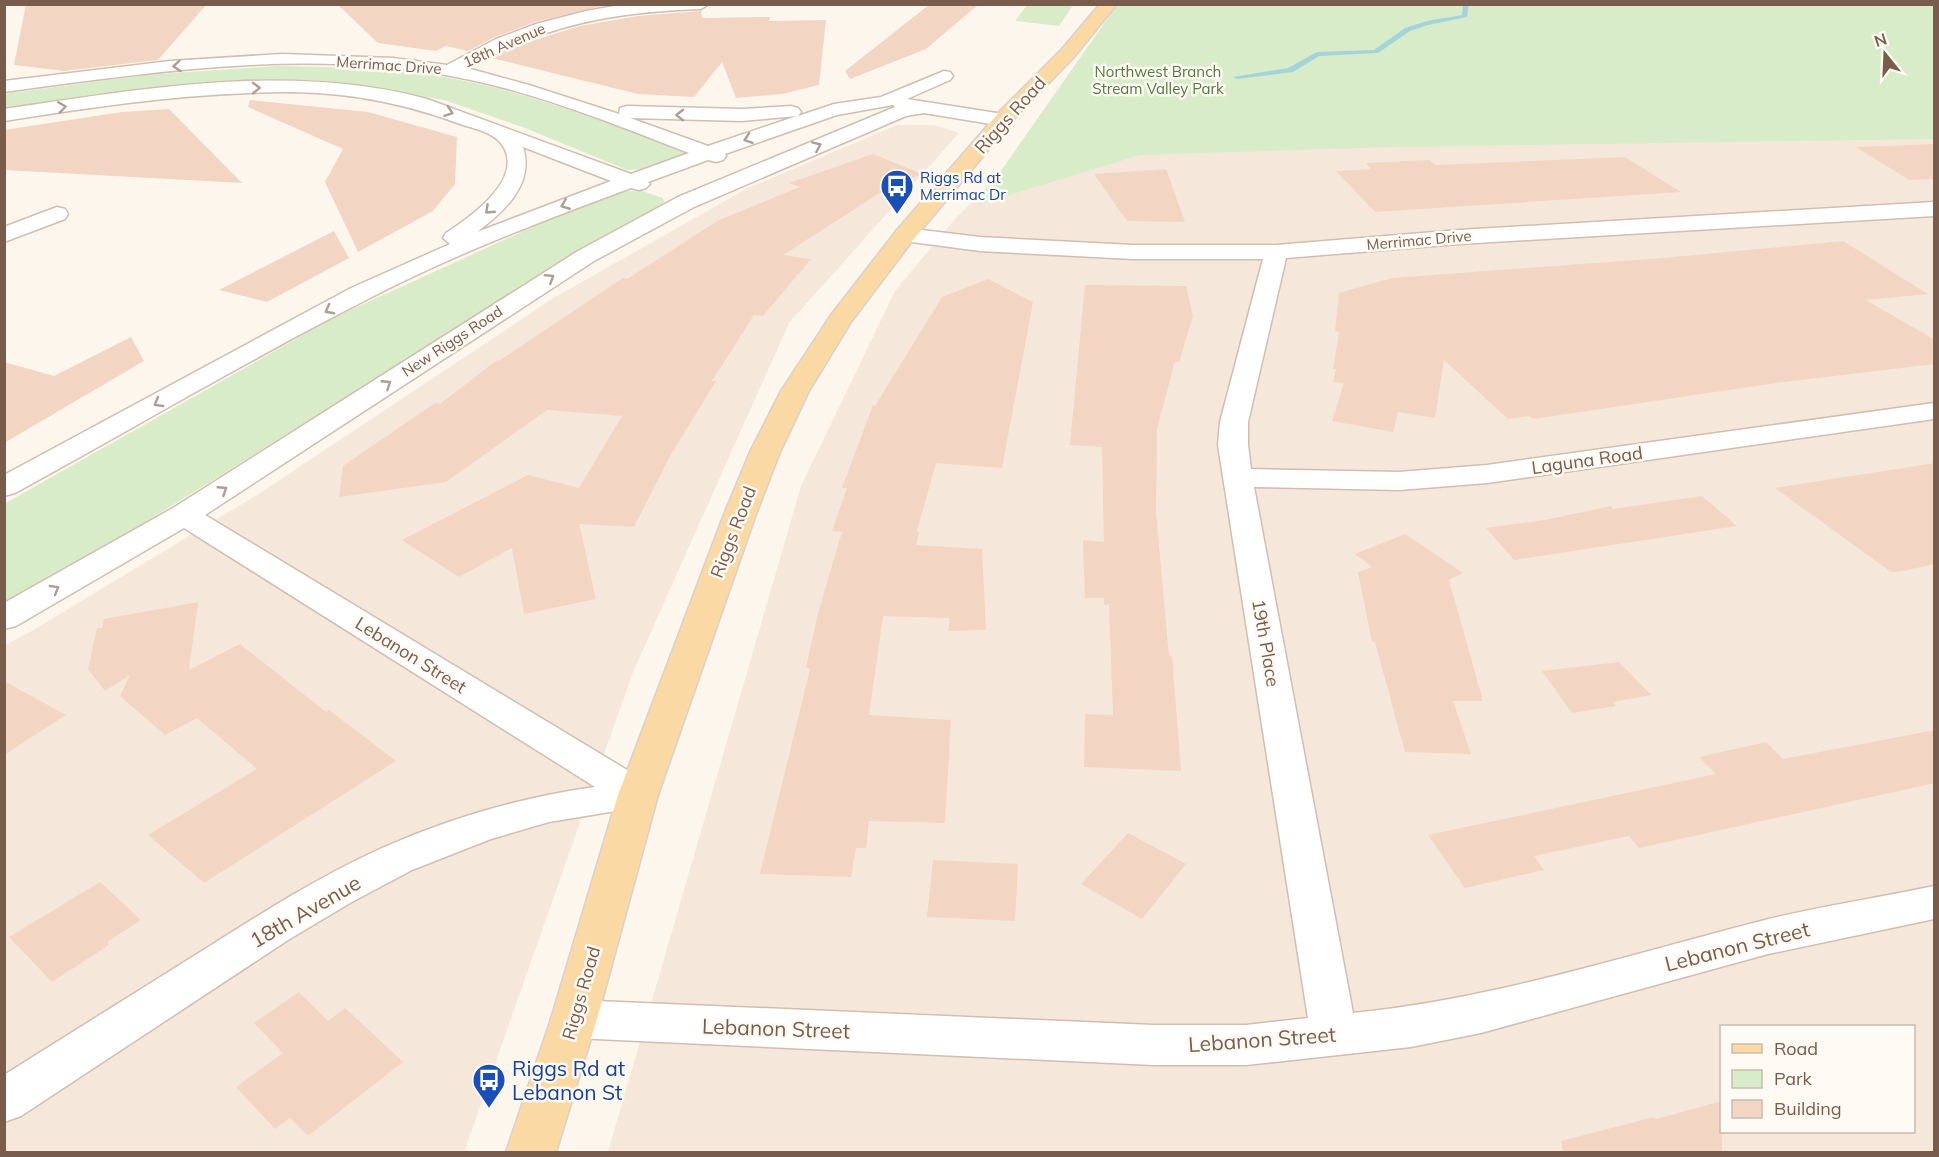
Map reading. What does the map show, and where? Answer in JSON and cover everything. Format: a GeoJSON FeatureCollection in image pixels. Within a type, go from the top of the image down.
{"type":"FeatureCollection","features":[{"type":"Feature","properties":{"kind":"main road","name":"Riggs Road"},"geometry":{"type":"LineString","coordinates":[[531,1152],[574,1019],[638,795],[708,597],[765,452],[795,391],[840,320],[905,235],[1003,120],[1068,53],[1109,4]]}},
{"type":"Feature","properties":{"kind":"street","name":"18th Avenue"},"geometry":{"type":"LineString","coordinates":[[450,70],[510,39],[555,23],[638,8],[701,4]]}},
{"type":"Feature","properties":{"kind":"street","name":"Merrimac Drive"},"geometry":{"type":"LineString","coordinates":[[4,87],[142,69],[263,60],[370,62],[450,70],[566,102],[758,171]]}},
{"type":"Feature","properties":{"kind":"street"},"geometry":{"type":"LineString","coordinates":[[360,293],[475,241],[630,181],[834,110],[885,102],[944,76]]}},
{"type":"Feature","properties":{"kind":"street","name":"Merrimac Drive"},"geometry":{"type":"LineString","coordinates":[[4,115],[145,96],[246,88],[302,88],[392,96],[448,112],[667,195]]}},
{"type":"Feature","properties":{"kind":"street"},"geometry":{"type":"LineString","coordinates":[[566,102],[631,113],[708,116],[782,112],[885,102],[1003,120]]}},
{"type":"Feature","properties":{"kind":"street","name":"New Riggs Road"},"geometry":{"type":"LineString","coordinates":[[4,618],[184,515],[550,278],[667,195],[758,171],[902,111],[922,108]]}},
{"type":"Feature","properties":{"kind":"street"},"geometry":{"type":"LineString","coordinates":[[4,487],[360,293],[447,243],[476,223],[506,195],[515,176],[517,162],[514,147],[494,129]]}},
{"type":"Feature","properties":{"kind":"street","name":"Merrimac Drive"},"geometry":{"type":"LineString","coordinates":[[905,235],[980,244],[1133,252],[1276,252],[1459,237],[1935,209]]}},
{"type":"Feature","properties":{"kind":"street"},"geometry":{"type":"LineString","coordinates":[[4,235],[57,214]]}},
{"type":"Feature","properties":{"kind":"street","name":"19th Place"},"geometry":{"type":"LineString","coordinates":[[1276,252],[1234,422],[1233,445],[1334,1035]]}},
{"type":"Feature","properties":{"kind":"street","name":"Laguna Road"},"geometry":{"type":"LineString","coordinates":[[1237,478],[1359,481],[1487,474],[1935,411]]}},
{"type":"Feature","properties":{"kind":"street","name":"Lebanon Street"},"geometry":{"type":"LineString","coordinates":[[184,515],[638,795]]}},
{"type":"Feature","properties":{"kind":"street","name":"18th Avenue"},"geometry":{"type":"LineString","coordinates":[[4,1101],[273,928],[335,891],[397,859],[480,827],[537,812],[638,795]]}},
{"type":"Feature","properties":{"kind":"street","name":"Lebanon Street"},"geometry":{"type":"LineString","coordinates":[[574,1019],[1153,1045],[1246,1045],[1411,1027],[1481,1014],[1768,937],[1935,903]]}},
{"type":"Feature","properties":{"kind":"shaded area"},"geometry":{"type":"Polygon","coordinates":[[[897,125],[934,125],[959,133],[789,323],[633,672],[464,1152],[5,1152],[5,645],[257,495],[552,299],[746,189],[897,125]]]}},
{"type":"Feature","properties":{"kind":"shaded area"},"geometry":{"type":"Polygon","coordinates":[[[1934,125],[1934,1152],[608,1152],[801,486],[895,291],[954,220],[1014,159],[1934,125]]]}},
{"type":"Feature","properties":{"kind":"green space","name":"Northwest Branch Stream Valley Park"},"geometry":{"type":"Polygon","coordinates":[[[1027,5],[1073,5],[1059,26],[1015,21],[1027,5]]]}},
{"type":"Feature","properties":{"kind":"green space","name":"Northwest Branch Stream Valley Park"},"geometry":{"type":"Polygon","coordinates":[[[1117,5],[1934,5],[1934,139],[1393,147],[1140,155],[977,205],[1117,5]]]}},
{"type":"Feature","properties":{"kind":"green space"},"geometry":{"type":"Polygon","coordinates":[[[278,66],[389,70],[433,75],[484,85],[570,110],[682,150],[685,154],[647,169],[627,170],[525,128],[444,100],[367,87],[288,84],[5,110],[4,94],[144,75],[278,66]]]}},
{"type":"Feature","properties":{"kind":"green space"},"geometry":{"type":"Polygon","coordinates":[[[639,190],[663,198],[665,206],[571,257],[144,523],[5,603],[4,504],[335,317],[539,224],[620,192],[639,190]]]}},
{"type":"Feature","properties":{"kind":"building"},"geometry":{"type":"Polygon","coordinates":[[[26,4],[207,4],[158,60],[64,71],[14,65],[26,4]]]}},
{"type":"Feature","properties":{"kind":"building"},"geometry":{"type":"Polygon","coordinates":[[[337,4],[610,4],[535,22],[495,37],[468,51],[446,46],[436,51],[378,43],[337,4]]]}},
{"type":"Feature","properties":{"kind":"building"},"geometry":{"type":"Polygon","coordinates":[[[930,4],[979,4],[926,49],[850,79],[845,71],[930,4]]]}},
{"type":"Feature","properties":{"kind":"building"},"geometry":{"type":"Polygon","coordinates":[[[701,11],[702,18],[770,17],[769,21],[826,20],[819,85],[782,94],[736,98],[722,62],[694,97],[638,94],[492,58],[525,43],[580,26],[638,16],[701,11]]]}},
{"type":"Feature","properties":{"kind":"building"},"geometry":{"type":"Polygon","coordinates":[[[250,100],[368,112],[457,137],[455,184],[433,211],[358,252],[325,182],[343,149],[248,107],[250,100]]]}},
{"type":"Feature","properties":{"kind":"building"},"geometry":{"type":"Polygon","coordinates":[[[169,109],[242,183],[4,170],[4,130],[122,112],[169,109]]]}},
{"type":"Feature","properties":{"kind":"building"},"geometry":{"type":"Polygon","coordinates":[[[1935,144],[1935,179],[1909,180],[1856,147],[1935,144]]]}},
{"type":"Feature","properties":{"kind":"building"},"geometry":{"type":"Polygon","coordinates":[[[873,154],[922,174],[883,191],[783,255],[811,259],[763,316],[754,315],[712,381],[716,381],[670,456],[634,527],[579,524],[596,599],[524,614],[512,548],[459,577],[402,540],[528,475],[579,488],[622,416],[547,410],[446,482],[339,497],[343,466],[435,403],[440,404],[497,360],[499,361],[623,278],[627,279],[719,220],[800,187],[789,183],[873,154]]]}},
{"type":"Feature","properties":{"kind":"building"},"geometry":{"type":"Polygon","coordinates":[[[1625,157],[1681,192],[1375,212],[1336,171],[1371,169],[1366,163],[1429,160],[1435,165],[1625,157]]]}},
{"type":"Feature","properties":{"kind":"building"},"geometry":{"type":"Polygon","coordinates":[[[1166,169],[1185,222],[1127,221],[1094,174],[1166,169]]]}},
{"type":"Feature","properties":{"kind":"building"},"geometry":{"type":"Polygon","coordinates":[[[334,231],[349,258],[267,302],[219,290],[334,231]]]}},
{"type":"Feature","properties":{"kind":"building"},"geometry":{"type":"Polygon","coordinates":[[[1843,241],[1928,294],[1866,300],[1935,340],[1935,364],[1776,383],[1533,419],[1530,416],[1508,419],[1444,360],[1435,418],[1398,412],[1393,432],[1332,421],[1344,383],[1333,382],[1339,332],[1335,331],[1339,293],[1392,278],[1663,258],[1843,241]]]}},
{"type":"Feature","properties":{"kind":"building"},"geometry":{"type":"Polygon","coordinates":[[[988,279],[1033,302],[1002,468],[936,463],[917,531],[919,532],[916,545],[982,549],[986,630],[948,631],[950,618],[883,616],[869,715],[951,720],[945,823],[869,821],[866,848],[856,848],[851,877],[760,874],[810,669],[806,668],[818,613],[842,532],[832,531],[847,488],[842,488],[873,405],[875,406],[942,297],[988,279]]]}},
{"type":"Feature","properties":{"kind":"building"},"geometry":{"type":"Polygon","coordinates":[[[1085,285],[1186,286],[1193,316],[1179,362],[1175,361],[1157,429],[1156,512],[1169,656],[1172,656],[1181,771],[1084,767],[1085,714],[1113,715],[1109,605],[1104,605],[1104,598],[1085,598],[1083,540],[1104,542],[1102,447],[1070,445],[1085,285]]]}},
{"type":"Feature","properties":{"kind":"building"},"geometry":{"type":"Polygon","coordinates":[[[131,337],[144,361],[4,443],[4,362],[54,376],[131,337]]]}},
{"type":"Feature","properties":{"kind":"building"},"geometry":{"type":"Polygon","coordinates":[[[1935,463],[1935,564],[1898,572],[1891,572],[1775,488],[1935,463]]]}},
{"type":"Feature","properties":{"kind":"building"},"geometry":{"type":"Polygon","coordinates":[[[1702,496],[1737,526],[1514,560],[1486,528],[1545,520],[1611,506],[1613,509],[1702,496]]]}},
{"type":"Feature","properties":{"kind":"building"},"geometry":{"type":"Polygon","coordinates":[[[1405,534],[1463,573],[1449,580],[1483,701],[1453,701],[1471,754],[1405,752],[1375,642],[1372,642],[1358,572],[1372,567],[1355,554],[1405,534]]]}},
{"type":"Feature","properties":{"kind":"building"},"geometry":{"type":"Polygon","coordinates":[[[198,602],[189,670],[240,644],[326,712],[329,710],[396,761],[204,883],[148,835],[257,769],[197,718],[165,735],[120,696],[130,675],[105,691],[88,669],[97,628],[102,628],[104,619],[198,602]]]}},
{"type":"Feature","properties":{"kind":"building"},"geometry":{"type":"Polygon","coordinates":[[[1619,662],[1651,695],[1613,702],[1616,706],[1572,713],[1542,671],[1619,662]]]}},
{"type":"Feature","properties":{"kind":"building"},"geometry":{"type":"Polygon","coordinates":[[[4,681],[66,715],[4,755],[4,681]]]}},
{"type":"Feature","properties":{"kind":"building"},"geometry":{"type":"Polygon","coordinates":[[[1935,730],[1935,783],[1639,848],[1629,836],[1534,856],[1544,870],[1465,888],[1428,835],[1716,774],[1699,757],[1766,742],[1783,759],[1935,730]]]}},
{"type":"Feature","properties":{"kind":"building"},"geometry":{"type":"Polygon","coordinates":[[[1128,833],[1186,864],[1142,919],[1081,884],[1128,833]]]}},
{"type":"Feature","properties":{"kind":"building"},"geometry":{"type":"Polygon","coordinates":[[[933,860],[1018,864],[1015,921],[927,917],[933,860]]]}},
{"type":"Feature","properties":{"kind":"building"},"geometry":{"type":"Polygon","coordinates":[[[100,882],[141,920],[107,942],[109,945],[52,982],[9,937],[100,882]]]}},
{"type":"Feature","properties":{"kind":"building"},"geometry":{"type":"Polygon","coordinates":[[[299,992],[328,1021],[345,1008],[403,1062],[308,1136],[290,1118],[275,1129],[236,1087],[283,1053],[254,1023],[299,992]]]}},
{"type":"Feature","properties":{"kind":"building"},"geometry":{"type":"Polygon","coordinates":[[[1720,1102],[1722,1152],[1563,1152],[1561,1141],[1654,1117],[1656,1119],[1720,1102]]]}},
{"type":"Feature","properties":{"kind":"waterway"},"geometry":{"type":"LineString","coordinates":[[1237,77],[1290,70],[1317,54],[1376,52],[1398,35],[1417,26],[1465,16],[1466,4]]}},
{"type":"Feature","properties":{"kind":"place","name":"Riggs Rd at Merrimac Dr"},"geometry":{"type":"Point","coordinates":[897,215]}},
{"type":"Feature","properties":{"kind":"place","name":"Riggs Rd at Lebanon St"},"geometry":{"type":"Point","coordinates":[489,1109]}}]}
